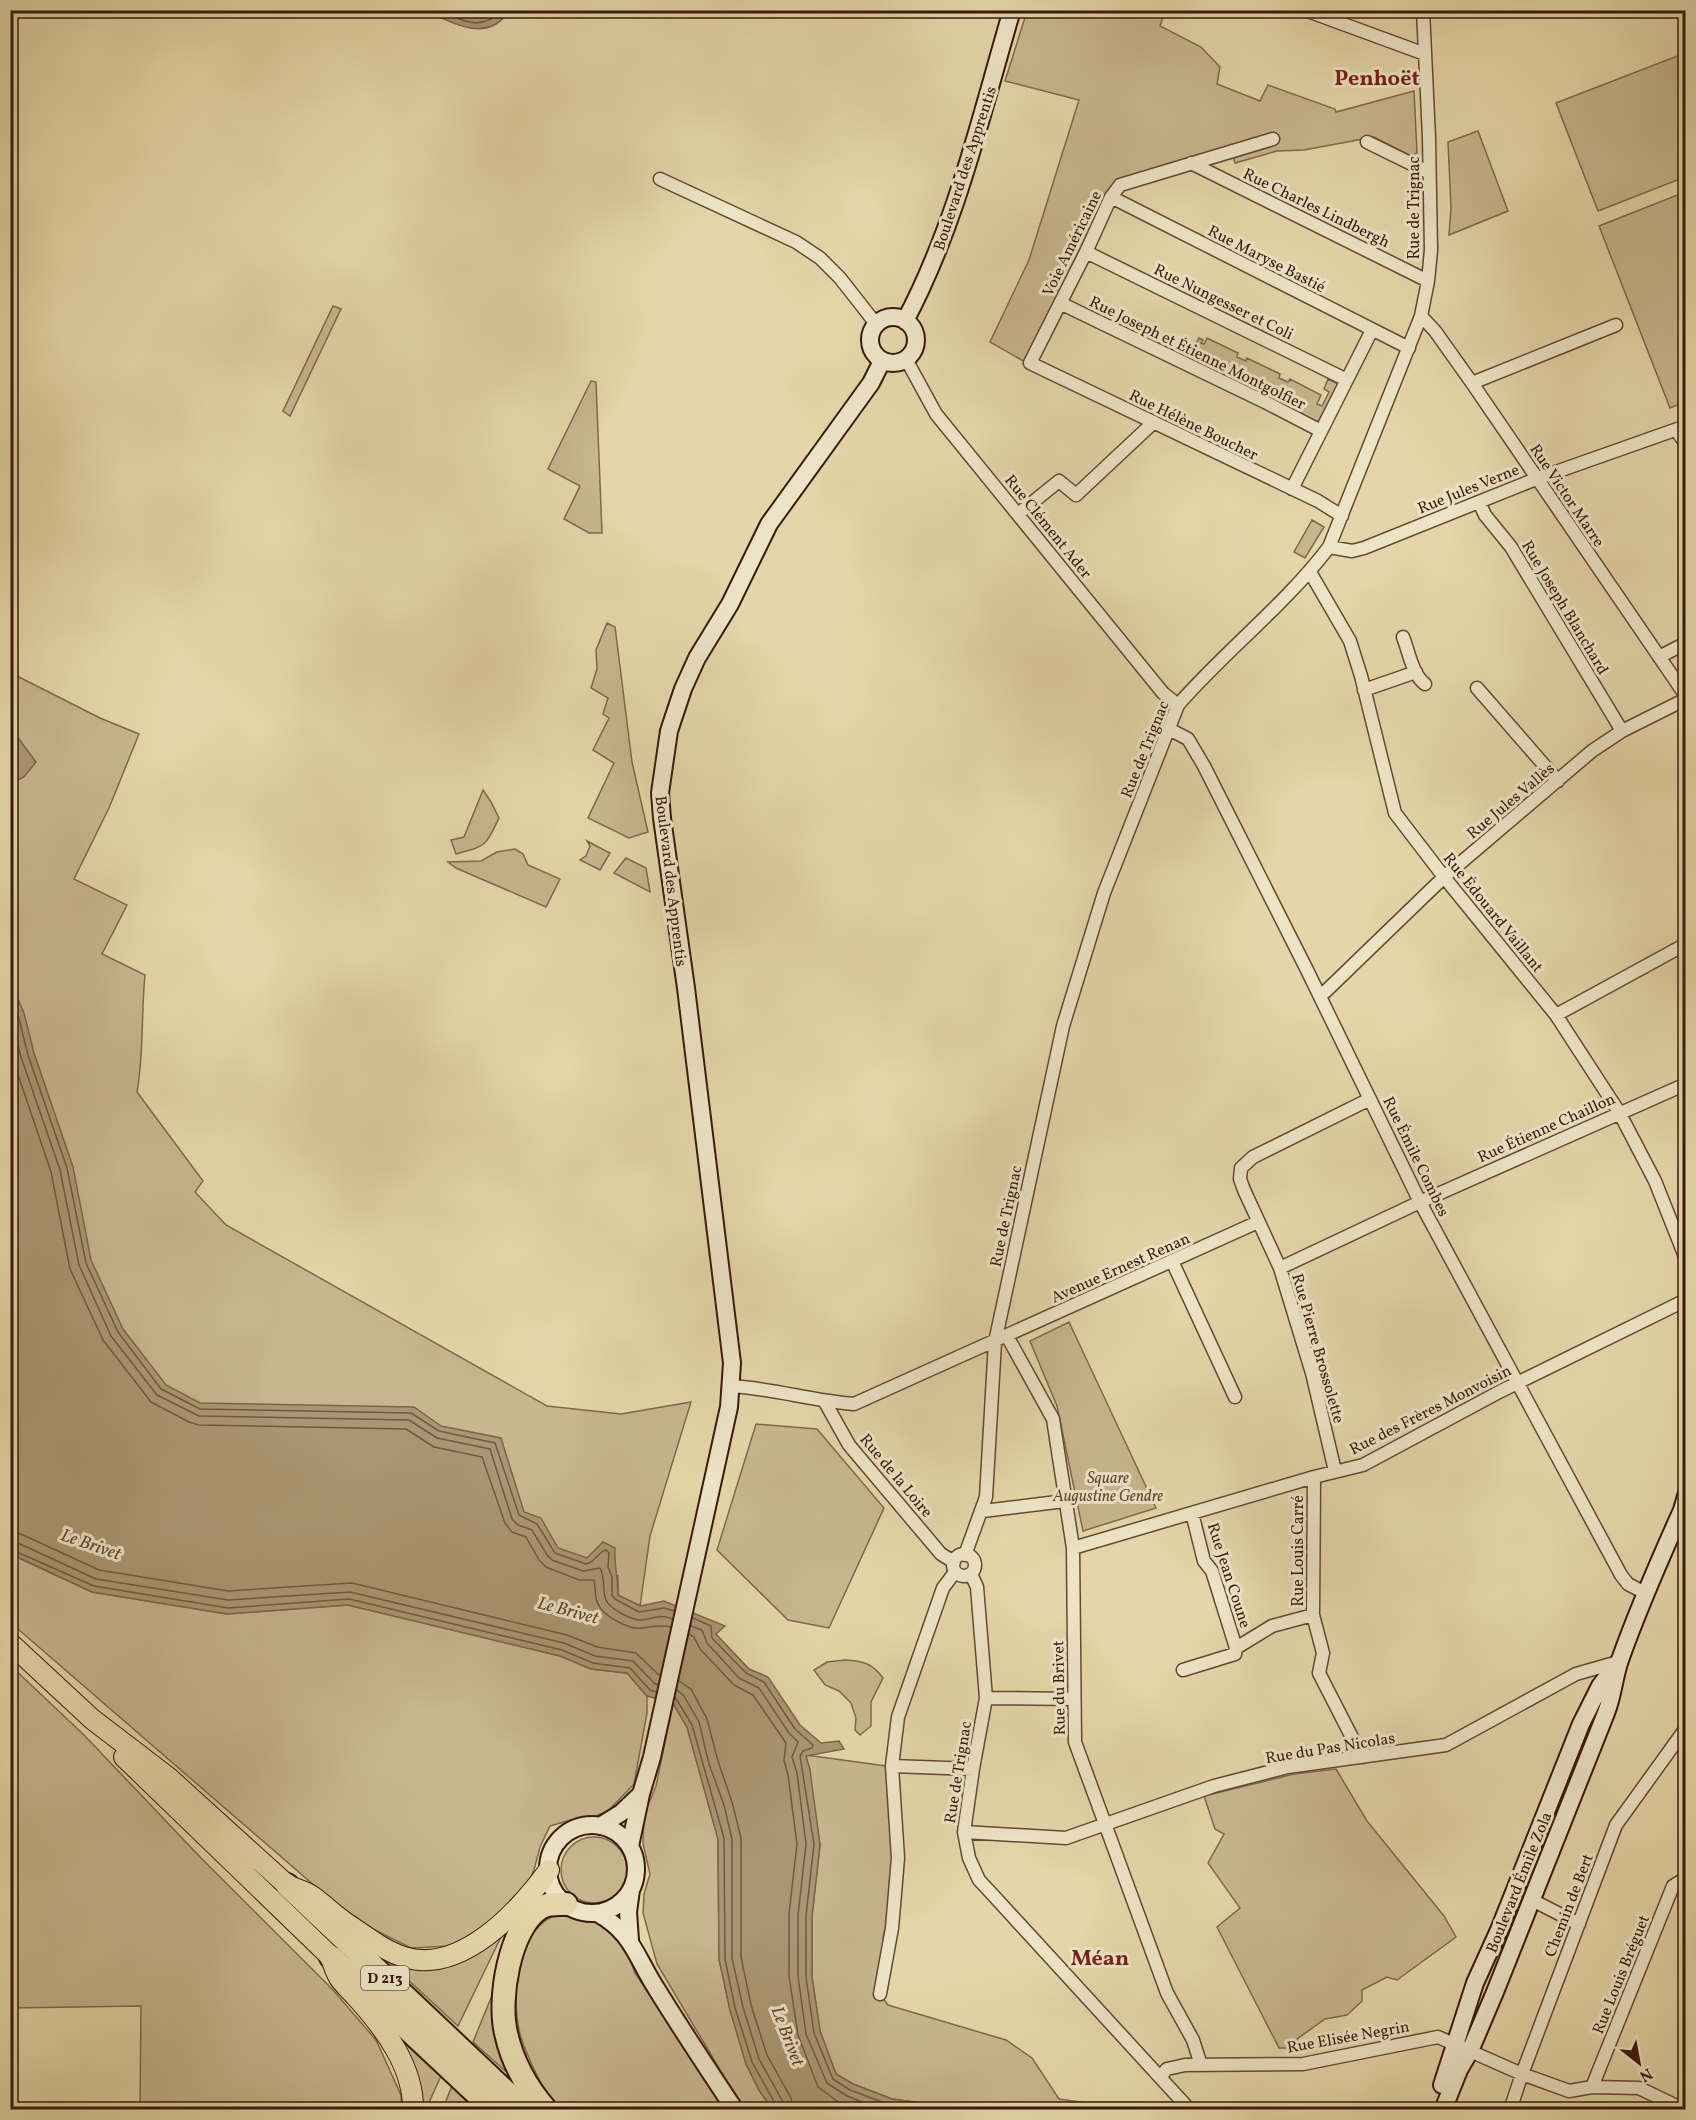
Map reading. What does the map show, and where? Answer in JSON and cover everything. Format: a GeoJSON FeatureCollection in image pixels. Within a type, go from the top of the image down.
{"type":"FeatureCollection","features":[{"type":"Feature","properties":{"kind":"highway","name":"D 213"},"geometry":{"type":"LineString","coordinates":[[287,1885],[525,2109]]}},
{"type":"Feature","properties":{"kind":"highway"},"geometry":{"type":"LineString","coordinates":[[546,2109],[528,2086],[510,2049],[503,2015],[504,1996],[510,1960],[522,1929],[540,1908],[554,1903],[566,1904]]}},
{"type":"Feature","properties":{"kind":"highway","name":"D 213"},"geometry":{"type":"LineString","coordinates":[[331,1957],[494,2109]]}},
{"type":"Feature","properties":{"kind":"main road","name":"Boulevard des Apprentis"},"geometry":{"type":"LineString","coordinates":[[905,321],[918,297],[944,235],[970,159],[1012,10]]}},
{"type":"Feature","properties":{"kind":"main road"},"geometry":{"type":"LineString","coordinates":[[890,317],[905,321],[911,326],[916,340],[915,347],[906,359],[894,363],[876,356],[870,344],[870,337],[876,324],[890,317]]}},
{"type":"Feature","properties":{"kind":"main road","name":"Boulevard des Apprentis"},"geometry":{"type":"LineString","coordinates":[[630,1846],[729,1407],[730,1386],[730,1353],[686,988],[662,818],[660,793],[664,759],[669,731],[683,689],[697,658],[730,603],[769,524],[871,383],[882,360]]}},
{"type":"Feature","properties":{"kind":"main road","name":"Boulevard Émile Zola"},"geometry":{"type":"LineString","coordinates":[[1443,2109],[1459,2070],[1470,2051],[1612,1700],[1620,1662],[1645,1593],[1686,1496]]}},
{"type":"Feature","properties":{"kind":"main road","name":"D 213"},"geometry":{"type":"LineString","coordinates":[[13,1646],[93,1719],[169,1778],[287,1885]]}},
{"type":"Feature","properties":{"kind":"main road","name":"Boulevard Émile Zola"},"geometry":{"type":"LineString","coordinates":[[1432,2109],[1446,2074],[1475,1983],[1499,1930],[1581,1724],[1600,1686],[1620,1662]]}},
{"type":"Feature","properties":{"kind":"main road","name":"D 213"},"geometry":{"type":"LineString","coordinates":[[93,1719],[121,1754],[331,1957]]}},
{"type":"Feature","properties":{"kind":"main road"},"geometry":{"type":"LineString","coordinates":[[600,1826],[621,1813],[640,1794]]}},
{"type":"Feature","properties":{"kind":"main road"},"geometry":{"type":"LineString","coordinates":[[630,1940],[628,1912],[636,1868],[630,1846],[612,1830],[600,1826],[585,1826],[571,1831],[553,1849],[549,1870],[551,1883],[557,1895],[566,1904],[586,1912],[611,1909],[622,1901],[631,1889]]}},
{"type":"Feature","properties":{"kind":"main road"},"geometry":{"type":"LineString","coordinates":[[287,1885],[310,1894],[340,1920],[380,1945],[404,1957],[434,1959],[464,1950],[502,1923],[518,1909],[549,1870]]}},
{"type":"Feature","properties":{"kind":"main road"},"geometry":{"type":"LineString","coordinates":[[597,1912],[610,1920],[630,1940],[654,1986],[735,2109]]}},
{"type":"Feature","properties":{"kind":"main road"},"geometry":{"type":"LineString","coordinates":[[331,1957],[337,1977],[380,2027],[400,2058],[414,2095],[413,2109]]}},
{"type":"Feature","properties":{"kind":"street"},"geometry":{"type":"LineString","coordinates":[[1305,10],[1425,54]]}},
{"type":"Feature","properties":{"kind":"street","name":"Rue de Trignac"},"geometry":{"type":"LineString","coordinates":[[965,1555],[986,1497],[995,1342],[1063,1026],[1104,893],[1178,705],[1198,681],[1310,572],[1329,547],[1421,316],[1431,250],[1423,10]]}},
{"type":"Feature","properties":{"kind":"street","name":"Voie Américaine"},"geometry":{"type":"LineString","coordinates":[[1030,363],[1111,197],[1120,185],[1273,139]]}},
{"type":"Feature","properties":{"kind":"street"},"geometry":{"type":"LineString","coordinates":[[1367,142],[1428,172]]}},
{"type":"Feature","properties":{"kind":"street","name":"Rue Charles Lindbergh"},"geometry":{"type":"LineString","coordinates":[[1191,163],[1428,281]]}},
{"type":"Feature","properties":{"kind":"street"},"geometry":{"type":"LineString","coordinates":[[660,179],[796,243],[820,258],[840,278],[876,324]]}},
{"type":"Feature","properties":{"kind":"street","name":"Rue Maryse Bastié"},"geometry":{"type":"LineString","coordinates":[[1111,197],[1409,348]]}},
{"type":"Feature","properties":{"kind":"street","name":"Rue Nungesser et Coli"},"geometry":{"type":"LineString","coordinates":[[1086,252],[1347,380]]}},
{"type":"Feature","properties":{"kind":"street","name":"Rue Joseph et Étienne Montgolfier"},"geometry":{"type":"LineString","coordinates":[[1060,303],[1321,431]]}},
{"type":"Feature","properties":{"kind":"street","name":"Rue Victor Marre"},"geometry":{"type":"LineString","coordinates":[[1421,316],[1435,331],[1472,383],[1686,697]]}},
{"type":"Feature","properties":{"kind":"street"},"geometry":{"type":"LineString","coordinates":[[1472,383],[1616,325]]}},
{"type":"Feature","properties":{"kind":"street"},"geometry":{"type":"LineString","coordinates":[[1292,489],[1372,330]]}},
{"type":"Feature","properties":{"kind":"street","name":"Rue Clément Ader"},"geometry":{"type":"LineString","coordinates":[[906,359],[936,414],[1163,693],[1178,705]]}},
{"type":"Feature","properties":{"kind":"street","name":"Rue Hélène Boucher"},"geometry":{"type":"LineString","coordinates":[[1030,363],[1292,489],[1342,516]]}},
{"type":"Feature","properties":{"kind":"street"},"geometry":{"type":"LineString","coordinates":[[1018,514],[1059,482],[1076,495],[1154,422]]}},
{"type":"Feature","properties":{"kind":"street"},"geometry":{"type":"LineString","coordinates":[[1681,428],[1686,444]]}},
{"type":"Feature","properties":{"kind":"street","name":"Rue Jules Verne"},"geometry":{"type":"LineString","coordinates":[[1329,547],[1352,551],[1364,548],[1536,478],[1681,428]]}},
{"type":"Feature","properties":{"kind":"street","name":"Rue Joseph Blanchard"},"geometry":{"type":"LineString","coordinates":[[1479,502],[1485,515],[1511,547],[1622,731]]}},
{"type":"Feature","properties":{"kind":"street","name":"Rue Édouard Vaillant"},"geometry":{"type":"LineString","coordinates":[[1310,572],[1350,641],[1365,690],[1395,813],[1444,878],[1556,1015],[1619,1112],[1655,1181],[1686,1259]]}},
{"type":"Feature","properties":{"kind":"street"},"geometry":{"type":"LineString","coordinates":[[1403,638],[1416,672],[1425,684]]}},
{"type":"Feature","properties":{"kind":"street"},"geometry":{"type":"LineString","coordinates":[[1659,657],[1686,643]]}},
{"type":"Feature","properties":{"kind":"street"},"geometry":{"type":"LineString","coordinates":[[1365,690],[1416,672]]}},
{"type":"Feature","properties":{"kind":"street"},"geometry":{"type":"LineString","coordinates":[[1477,688],[1558,781]]}},
{"type":"Feature","properties":{"kind":"street","name":"Rue Jules Vallès"},"geometry":{"type":"LineString","coordinates":[[1319,995],[1444,878],[1592,751],[1622,731],[1686,697]]}},
{"type":"Feature","properties":{"kind":"street","name":"Rue Émile Combes"},"geometry":{"type":"LineString","coordinates":[[1169,729],[1188,739],[1193,746],[1319,995],[1420,1202],[1621,1575],[1628,1584],[1645,1593]]}},
{"type":"Feature","properties":{"kind":"street"},"geometry":{"type":"LineString","coordinates":[[1556,1015],[1686,944]]}},
{"type":"Feature","properties":{"kind":"street","name":"Rue Étienne Chaillon"},"geometry":{"type":"LineString","coordinates":[[1280,1268],[1420,1202],[1686,1084]]}},
{"type":"Feature","properties":{"kind":"street","name":"Rue Pierre Brossolette"},"geometry":{"type":"LineString","coordinates":[[1335,1471],[1312,1373],[1280,1268],[1240,1179],[1241,1168],[1253,1157],[1370,1099]]}},
{"type":"Feature","properties":{"kind":"street","name":"Avenue Ernest Renan"},"geometry":{"type":"LineString","coordinates":[[730,1386],[773,1390],[825,1402],[855,1404],[1258,1222]]}},
{"type":"Feature","properties":{"kind":"street"},"geometry":{"type":"LineString","coordinates":[[1172,1262],[1235,1397]]}},
{"type":"Feature","properties":{"kind":"street","name":"Rue des Frères Monvoisin"},"geometry":{"type":"LineString","coordinates":[[1073,1548],[1314,1477],[1363,1465],[1518,1383],[1686,1299]]}},
{"type":"Feature","properties":{"kind":"street","name":"Rue du Brivet"},"geometry":{"type":"LineString","coordinates":[[1007,1336],[1053,1419],[1073,1548],[1075,1742],[1167,1993],[1193,2040],[1201,2065]]}},
{"type":"Feature","properties":{"kind":"street","name":"Rue de la Loire"},"geometry":{"type":"LineString","coordinates":[[825,1402],[849,1445],[941,1554],[955,1567]]}},
{"type":"Feature","properties":{"kind":"street","name":"Rue Louis Carré"},"geometry":{"type":"LineString","coordinates":[[1314,1477],[1313,1615],[1323,1653],[1319,1673],[1362,1757]]}},
{"type":"Feature","properties":{"kind":"street"},"geometry":{"type":"LineString","coordinates":[[982,1511],[1065,1501]]}},
{"type":"Feature","properties":{"kind":"street","name":"Rue Jean Coune"},"geometry":{"type":"LineString","coordinates":[[1192,1513],[1204,1561],[1212,1570],[1236,1648]]}},
{"type":"Feature","properties":{"kind":"street"},"geometry":{"type":"LineString","coordinates":[[880,1994],[892,1928],[898,1858],[892,1766],[898,1717],[944,1588],[958,1556],[965,1555],[972,1558],[975,1564],[971,1574],[964,1576],[955,1567]]}},
{"type":"Feature","properties":{"kind":"street","name":"Rue de Trignac"},"geometry":{"type":"LineString","coordinates":[[971,1574],[977,1587],[986,1698],[964,1832],[969,1858],[979,1880],[1190,2109]]}},
{"type":"Feature","properties":{"kind":"street"},"geometry":{"type":"LineString","coordinates":[[1183,1670],[1235,1654],[1236,1648],[1272,1626],[1313,1615]]}},
{"type":"Feature","properties":{"kind":"street","name":"Rue du Pas Nicolas"},"geometry":{"type":"LineString","coordinates":[[964,1832],[1066,1838],[1214,1786],[1288,1767],[1446,1745],[1576,1674],[1620,1662]]}},
{"type":"Feature","properties":{"kind":"street"},"geometry":{"type":"LineString","coordinates":[[986,1698],[1074,1699]]}},
{"type":"Feature","properties":{"kind":"street","name":"Chemin de Bert"},"geometry":{"type":"LineString","coordinates":[[1510,2109],[1616,1826],[1686,1728]]}},
{"type":"Feature","properties":{"kind":"street"},"geometry":{"type":"LineString","coordinates":[[892,1766],[973,1769]]}},
{"type":"Feature","properties":{"kind":"street","name":"Rue Louis Bréguet"},"geometry":{"type":"LineString","coordinates":[[1592,2087],[1673,1886],[1686,1878]]}},
{"type":"Feature","properties":{"kind":"street"},"geometry":{"type":"LineString","coordinates":[[1532,1900],[1579,1924]]}},
{"type":"Feature","properties":{"kind":"street","name":"Rue Elisée Negrin"},"geometry":{"type":"LineString","coordinates":[[1160,2077],[1167,2069],[1185,2064],[1303,2064],[1437,2037],[1470,2051]]}},
{"type":"Feature","properties":{"kind":"street"},"geometry":{"type":"LineString","coordinates":[[1470,2051],[1522,2074],[1569,2091],[1592,2087],[1639,2088],[1685,2109]]}},
{"type":"Feature","properties":{"kind":"green space"},"geometry":{"type":"Polygon","coordinates":[[[1027,11],[1165,11],[1160,26],[1201,47],[1220,67],[1217,84],[1260,101],[1268,85],[1335,109],[1336,112],[1414,91],[1417,153],[1411,156],[1374,137],[1304,150],[1277,151],[1235,163],[1233,156],[1278,142],[1277,136],[1119,181],[1025,362],[990,342],[1029,260],[1079,100],[1005,81],[1027,11]]]}},
{"type":"Feature","properties":{"kind":"green space"},"geometry":{"type":"Polygon","coordinates":[[[1685,53],[1685,177],[1598,211],[1556,103],[1685,53]]]}},
{"type":"Feature","properties":{"kind":"green space"},"geometry":{"type":"Polygon","coordinates":[[[1478,131],[1508,211],[1449,235],[1451,208],[1448,142],[1478,131]]]}},
{"type":"Feature","properties":{"kind":"green space"},"geometry":{"type":"Polygon","coordinates":[[[1685,192],[1685,402],[1670,408],[1599,226],[1685,192]]]}},
{"type":"Feature","properties":{"kind":"green space"},"geometry":{"type":"Polygon","coordinates":[[[333,306],[341,309],[290,416],[283,411],[333,306]]]}},
{"type":"Feature","properties":{"kind":"green space"},"geometry":{"type":"Polygon","coordinates":[[[1199,338],[1203,340],[1201,343],[1204,344],[1207,338],[1238,353],[1237,357],[1246,361],[1247,358],[1280,374],[1279,378],[1288,382],[1290,379],[1321,395],[1317,404],[1322,406],[1329,392],[1324,389],[1328,379],[1338,384],[1318,422],[1188,358],[1199,338]]]}},
{"type":"Feature","properties":{"kind":"green space"},"geometry":{"type":"Polygon","coordinates":[[[591,381],[596,382],[602,533],[589,533],[564,519],[580,486],[548,469],[591,381]]]}},
{"type":"Feature","properties":{"kind":"green space"},"geometry":{"type":"Polygon","coordinates":[[[1312,520],[1324,527],[1305,558],[1294,552],[1312,520]]]}},
{"type":"Feature","properties":{"kind":"green space"},"geometry":{"type":"Polygon","coordinates":[[[607,623],[615,627],[632,762],[648,832],[629,838],[588,818],[614,763],[593,750],[609,718],[603,714],[608,698],[591,688],[597,669],[596,650],[607,623]]]}},
{"type":"Feature","properties":{"kind":"green space"},"geometry":{"type":"Polygon","coordinates":[[[11,673],[100,718],[139,734],[109,808],[74,879],[127,905],[102,954],[145,975],[141,1063],[137,1092],[203,1181],[195,1192],[226,1225],[547,1406],[621,1414],[691,1402],[650,1536],[640,1606],[618,1595],[618,1576],[11,1476],[11,673]]]}},
{"type":"Feature","properties":{"kind":"green space"},"geometry":{"type":"Polygon","coordinates":[[[483,790],[499,818],[484,844],[456,854],[451,840],[464,837],[483,790]]]}},
{"type":"Feature","properties":{"kind":"green space"},"geometry":{"type":"Polygon","coordinates":[[[587,841],[610,853],[600,870],[580,860],[586,856],[590,846],[587,841]]]}},
{"type":"Feature","properties":{"kind":"green space"},"geometry":{"type":"Polygon","coordinates":[[[515,849],[523,854],[528,865],[560,879],[546,907],[456,868],[448,862],[481,861],[497,852],[515,849]]]}},
{"type":"Feature","properties":{"kind":"green space"},"geometry":{"type":"Polygon","coordinates":[[[626,858],[646,868],[650,892],[614,873],[626,858]]]}},
{"type":"Feature","properties":{"kind":"green space","name":"Square Augustine Gendre"},"geometry":{"type":"Polygon","coordinates":[[[1069,1322],[1156,1508],[1083,1531],[1057,1406],[1030,1341],[1069,1322]]]}},
{"type":"Feature","properties":{"kind":"green space"},"geometry":{"type":"Polygon","coordinates":[[[756,1424],[817,1429],[884,1508],[829,1628],[788,1620],[717,1550],[756,1424]]]}},
{"type":"Feature","properties":{"kind":"green space"},"geometry":{"type":"Polygon","coordinates":[[[10,1554],[92,1592],[227,1614],[348,1605],[561,1656],[591,1669],[627,1673],[647,1696],[647,1713],[634,1784],[608,1811],[593,1817],[550,1826],[522,1897],[488,1924],[451,1946],[411,1948],[375,1930],[331,1900],[11,1623],[10,1554]]]}},
{"type":"Feature","properties":{"kind":"green space"},"geometry":{"type":"Polygon","coordinates":[[[845,1660],[867,1664],[883,1678],[871,1702],[871,1726],[860,1735],[855,1730],[856,1718],[851,1703],[839,1691],[825,1685],[814,1670],[827,1662],[845,1660]]]}},
{"type":"Feature","properties":{"kind":"green space"},"geometry":{"type":"Polygon","coordinates":[[[10,1665],[84,1735],[201,1858],[333,1990],[376,2040],[401,2095],[402,2109],[140,2109],[141,2006],[11,2008],[10,1665]]]}},
{"type":"Feature","properties":{"kind":"green space"},"geometry":{"type":"Polygon","coordinates":[[[673,1703],[687,1727],[718,1839],[719,1959],[730,2010],[746,2064],[772,2109],[746,2109],[738,2100],[657,1964],[643,1913],[644,1894],[650,1874],[643,1844],[644,1815],[656,1786],[673,1703]]]}},
{"type":"Feature","properties":{"kind":"green space"},"geometry":{"type":"Polygon","coordinates":[[[806,1755],[886,1766],[894,1887],[883,1938],[880,1994],[888,2005],[1006,2040],[1032,2058],[1059,2099],[1108,2106],[1111,2109],[963,2109],[892,2099],[853,2084],[836,2074],[820,2031],[812,1977],[812,1916],[820,1845],[806,1755]]]}},
{"type":"Feature","properties":{"kind":"green space"},"geometry":{"type":"Polygon","coordinates":[[[1336,1769],[1367,1821],[1444,1916],[1456,1937],[1397,1980],[1387,1977],[1362,1990],[1362,2001],[1347,2015],[1325,2019],[1297,2039],[1299,2048],[1279,2048],[1217,1927],[1240,1908],[1208,1863],[1224,1834],[1215,1829],[1204,1796],[1294,1774],[1336,1769]]]}},
{"type":"Feature","properties":{"kind":"green space"},"geometry":{"type":"Polygon","coordinates":[[[594,1837],[606,1840],[617,1847],[624,1858],[627,1870],[624,1882],[617,1893],[606,1900],[594,1903],[582,1900],[571,1893],[564,1882],[561,1870],[564,1858],[571,1847],[582,1840],[594,1837]]]}},
{"type":"Feature","properties":{"kind":"green space"},"geometry":{"type":"Polygon","coordinates":[[[569,1912],[605,1925],[619,1938],[635,1973],[725,2109],[562,2109],[549,2097],[541,2084],[520,2034],[517,2017],[517,1979],[528,1942],[538,1928],[551,1917],[569,1912]]]}},
{"type":"Feature","properties":{"kind":"green space"},"geometry":{"type":"Polygon","coordinates":[[[498,1936],[501,1937],[458,2026],[378,1952],[449,1966],[477,1954],[498,1936]]]}},
{"type":"Feature","properties":{"kind":"green space"},"geometry":{"type":"Polygon","coordinates":[[[495,1988],[513,2078],[473,2042],[495,1988]]]}},
{"type":"Feature","properties":{"kind":"green space"},"geometry":{"type":"Polygon","coordinates":[[[389,2029],[441,2076],[426,2109],[421,2109],[389,2029]]]}},
{"type":"Feature","properties":{"kind":"green space"},"geometry":{"type":"Polygon","coordinates":[[[452,2086],[476,2109],[442,2110],[452,2086]]]}},
{"type":"Feature","properties":{"kind":"water"},"geometry":{"type":"Polygon","coordinates":[[[426,11],[509,11],[491,27],[480,29],[459,25],[426,11]]]}},
{"type":"Feature","properties":{"kind":"water"},"geometry":{"type":"Polygon","coordinates":[[[10,727],[36,762],[24,777],[11,783],[10,727]]]}},
{"type":"Feature","properties":{"kind":"water","name":"Le Brivet"},"geometry":{"type":"Polygon","coordinates":[[[10,981],[24,1013],[34,1053],[73,1167],[91,1260],[123,1329],[166,1385],[200,1403],[414,1407],[441,1426],[501,1438],[524,1512],[541,1518],[558,1548],[587,1558],[603,1542],[615,1548],[618,1595],[640,1606],[664,1601],[725,1626],[716,1634],[749,1669],[768,1677],[800,1725],[821,1743],[839,1741],[844,1749],[806,1756],[820,1845],[812,1916],[812,1977],[820,2031],[836,2074],[853,2084],[892,2099],[966,2109],[772,2109],[746,2064],[730,2010],[719,1959],[718,1839],[687,1727],[673,1703],[647,1696],[627,1673],[591,1669],[560,1656],[348,1605],[227,1614],[92,1592],[11,1554],[10,981]]]}},
{"type":"Feature","properties":{"kind":"district","name":"Penhoët"},"geometry":{"type":"Point","coordinates":[1377,77]}},
{"type":"Feature","properties":{"kind":"district","name":"Méan"},"geometry":{"type":"Point","coordinates":[1100,1957]}}]}
